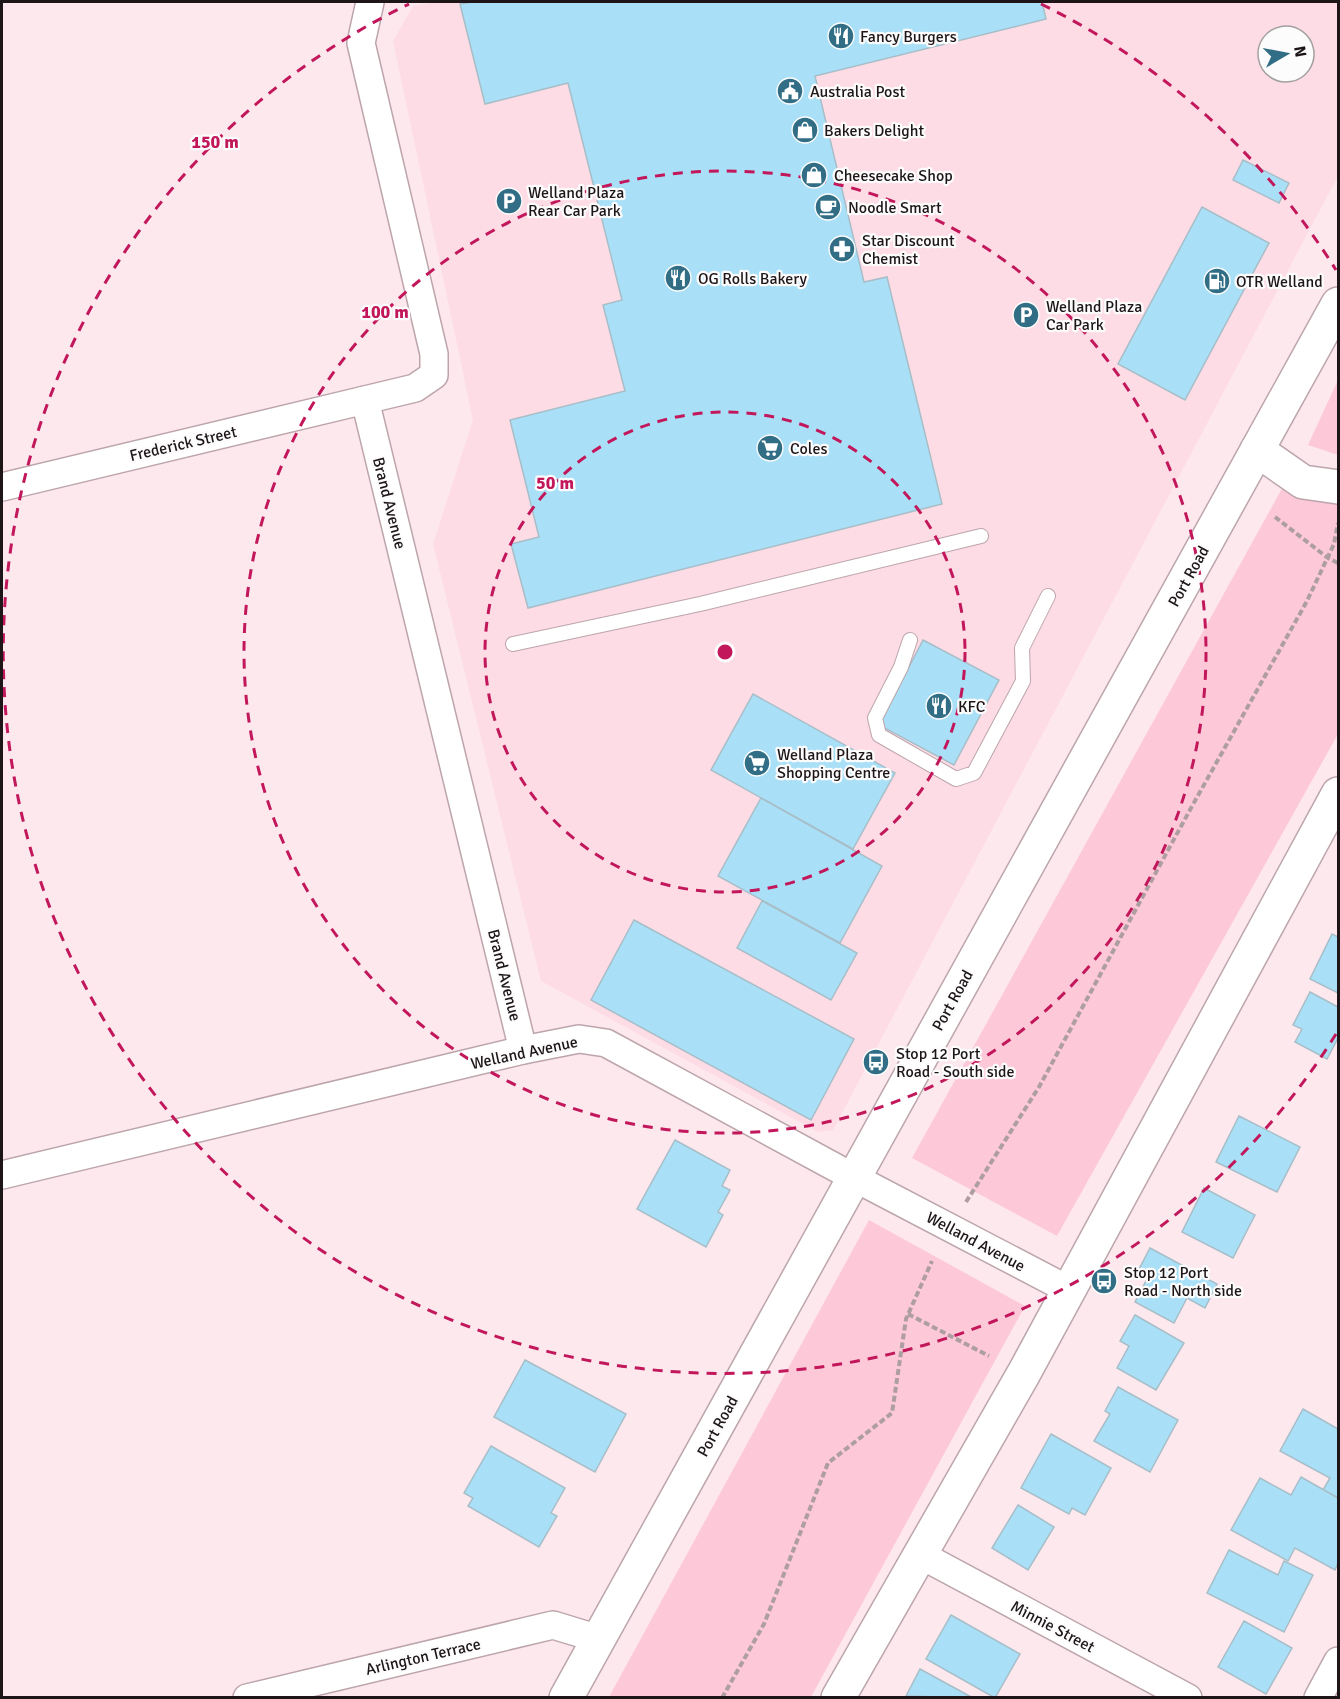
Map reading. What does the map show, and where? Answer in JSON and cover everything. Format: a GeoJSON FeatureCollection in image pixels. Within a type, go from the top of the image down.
{"type":"FeatureCollection","features":[{"type":"Feature","properties":{"kind":"highway","name":"Port Road"},"geometry":{"type":"LineString","coordinates":[[566,1698],[1338,304]]}},
{"type":"Feature","properties":{"kind":"highway"},"geometry":{"type":"LineString","coordinates":[[1257,450],[1303,482],[1338,487]]}},
{"type":"Feature","properties":{"kind":"highway"},"geometry":{"type":"LineString","coordinates":[[838,1698],[1024,1373],[1338,794]]}},
{"type":"Feature","properties":{"kind":"street"},"geometry":{"type":"LineString","coordinates":[[365,400],[415,388],[434,375],[434,354],[361,43],[370,2]]}},
{"type":"Feature","properties":{"kind":"street","name":"Frederick Street"},"geometry":{"type":"LineString","coordinates":[[2,487],[365,400]]}},
{"type":"Feature","properties":{"kind":"street","name":"Brand Avenue"},"geometry":{"type":"LineString","coordinates":[[365,400],[523,1050]]}},
{"type":"Feature","properties":{"kind":"street","name":"Welland Avenue"},"geometry":{"type":"LineString","coordinates":[[2,1175],[523,1050],[579,1039],[606,1043],[853,1177],[1069,1290]]}},
{"type":"Feature","properties":{"kind":"street","name":"Minnie Street"},"geometry":{"type":"LineString","coordinates":[[919,1554],[1188,1698]]}},
{"type":"Feature","properties":{"kind":"street","name":"Arlington Terrace"},"geometry":{"type":"LineString","coordinates":[[247,1698],[553,1625],[599,1638]]}},
{"type":"Feature","properties":{"kind":"street"},"geometry":{"type":"LineString","coordinates":[[1318,1698],[1338,1661]]}},
{"type":"Feature","properties":{"kind":"lane"},"geometry":{"type":"LineString","coordinates":[[513,644],[700,604],[981,536]]}},
{"type":"Feature","properties":{"kind":"lane"},"geometry":{"type":"LineString","coordinates":[[910,640],[902,667],[875,718],[879,735],[956,779],[974,773],[1023,681],[1022,648],[1048,596]]}},
{"type":"Feature","properties":{"kind":"path"},"geometry":{"type":"LineString","coordinates":[[1275,517],[1328,558],[1338,563]]}},
{"type":"Feature","properties":{"kind":"path"},"geometry":{"type":"LineString","coordinates":[[965,1203],[1039,1087],[1307,601],[1334,544],[1338,523]]}},
{"type":"Feature","properties":{"kind":"path"},"geometry":{"type":"LineString","coordinates":[[722,1698],[764,1624],[828,1463],[892,1413],[908,1314],[932,1261]]}},
{"type":"Feature","properties":{"kind":"path"},"geometry":{"type":"LineString","coordinates":[[908,1314],[989,1356]]}},
{"type":"Feature","properties":{"kind":"shaded area","name":"Welland Plaza Shopping Centre"},"geometry":{"type":"Polygon","coordinates":[[[435,2],[1338,2],[1338,176],[833,1130],[818,1132],[541,981],[433,544],[473,420],[393,41],[413,6],[435,2]]]}},
{"type":"Feature","properties":{"kind":"shaded area"},"geometry":{"type":"Polygon","coordinates":[[[1338,380],[1338,455],[1308,445],[1338,380]]]}},
{"type":"Feature","properties":{"kind":"shaded area"},"geometry":{"type":"Polygon","coordinates":[[[1285,483],[1338,500],[1338,734],[1057,1236],[912,1158],[1285,483]]]}},
{"type":"Feature","properties":{"kind":"shaded area"},"geometry":{"type":"Polygon","coordinates":[[[869,1220],[1025,1306],[811,1697],[609,1697],[869,1220]]]}},
{"type":"Feature","properties":{"kind":"building"},"geometry":{"type":"Polygon","coordinates":[[[472,2],[1042,2],[1046,19],[815,76],[864,282],[887,277],[942,504],[528,608],[511,544],[539,537],[510,420],[625,391],[603,305],[622,300],[568,83],[485,104],[460,4],[472,2]]]}},
{"type":"Feature","properties":{"kind":"building"},"geometry":{"type":"Polygon","coordinates":[[[1243,160],[1289,183],[1279,203],[1233,180],[1243,160]]]}},
{"type":"Feature","properties":{"kind":"building"},"geometry":{"type":"Polygon","coordinates":[[[1202,207],[1269,243],[1185,400],[1118,364],[1202,207]]]}},
{"type":"Feature","properties":{"kind":"building"},"geometry":{"type":"Polygon","coordinates":[[[923,640],[999,680],[954,765],[879,725],[923,640]]]}},
{"type":"Feature","properties":{"kind":"building"},"geometry":{"type":"Polygon","coordinates":[[[753,694],[895,773],[853,849],[711,770],[753,694]]]}},
{"type":"Feature","properties":{"kind":"building"},"geometry":{"type":"Polygon","coordinates":[[[761,798],[882,866],[840,943],[718,876],[761,798]]]}},
{"type":"Feature","properties":{"kind":"building"},"geometry":{"type":"Polygon","coordinates":[[[762,901],[857,953],[831,1000],[737,948],[762,901]]]}},
{"type":"Feature","properties":{"kind":"building"},"geometry":{"type":"Polygon","coordinates":[[[634,920],[854,1039],[811,1120],[591,1000],[634,920]]]}},
{"type":"Feature","properties":{"kind":"building"},"geometry":{"type":"Polygon","coordinates":[[[1332,934],[1338,937],[1338,993],[1310,979],[1332,934]]]}},
{"type":"Feature","properties":{"kind":"building"},"geometry":{"type":"Polygon","coordinates":[[[1310,992],[1338,1007],[1338,1038],[1327,1059],[1295,1042],[1302,1029],[1293,1025],[1310,992]]]}},
{"type":"Feature","properties":{"kind":"building"},"geometry":{"type":"Polygon","coordinates":[[[1239,1116],[1300,1147],[1277,1192],[1216,1162],[1239,1116]]]}},
{"type":"Feature","properties":{"kind":"building"},"geometry":{"type":"Polygon","coordinates":[[[675,1140],[730,1170],[722,1186],[730,1190],[718,1212],[723,1215],[706,1247],[637,1209],[675,1140]]]}},
{"type":"Feature","properties":{"kind":"building"},"geometry":{"type":"Polygon","coordinates":[[[1204,1188],[1255,1215],[1233,1258],[1182,1232],[1204,1188]]]}},
{"type":"Feature","properties":{"kind":"building"},"geometry":{"type":"Polygon","coordinates":[[[1150,1248],[1217,1284],[1205,1308],[1187,1298],[1174,1323],[1135,1302],[1148,1277],[1138,1271],[1150,1248]]]}},
{"type":"Feature","properties":{"kind":"building"},"geometry":{"type":"Polygon","coordinates":[[[1135,1315],[1184,1343],[1156,1390],[1117,1368],[1129,1346],[1120,1341],[1135,1315]]]}},
{"type":"Feature","properties":{"kind":"building"},"geometry":{"type":"Polygon","coordinates":[[[525,1360],[626,1414],[595,1472],[494,1417],[525,1360]]]}},
{"type":"Feature","properties":{"kind":"building"},"geometry":{"type":"Polygon","coordinates":[[[1118,1387],[1178,1420],[1150,1472],[1094,1441],[1110,1414],[1105,1411],[1118,1387]]]}},
{"type":"Feature","properties":{"kind":"building"},"geometry":{"type":"Polygon","coordinates":[[[1303,1409],[1338,1429],[1338,1498],[1323,1490],[1330,1478],[1280,1451],[1303,1409]]]}},
{"type":"Feature","properties":{"kind":"building"},"geometry":{"type":"Polygon","coordinates":[[[1051,1434],[1111,1468],[1085,1515],[1072,1508],[1069,1514],[1021,1488],[1051,1434]]]}},
{"type":"Feature","properties":{"kind":"building"},"geometry":{"type":"Polygon","coordinates":[[[491,1446],[565,1488],[551,1513],[557,1516],[539,1547],[468,1506],[473,1498],[464,1493],[491,1446]]]}},
{"type":"Feature","properties":{"kind":"building"},"geometry":{"type":"Polygon","coordinates":[[[1301,1477],[1338,1498],[1338,1563],[1335,1570],[1295,1548],[1288,1561],[1231,1530],[1260,1478],[1291,1495],[1301,1477]]]}},
{"type":"Feature","properties":{"kind":"building"},"geometry":{"type":"Polygon","coordinates":[[[1018,1505],[1054,1527],[1028,1570],[992,1548],[1018,1505]]]}},
{"type":"Feature","properties":{"kind":"building"},"geometry":{"type":"Polygon","coordinates":[[[1229,1550],[1278,1575],[1284,1561],[1313,1575],[1284,1632],[1207,1593],[1229,1550]]]}},
{"type":"Feature","properties":{"kind":"building"},"geometry":{"type":"Polygon","coordinates":[[[951,1615],[1020,1654],[995,1698],[926,1659],[951,1615]]]}},
{"type":"Feature","properties":{"kind":"building"},"geometry":{"type":"Polygon","coordinates":[[[1244,1621],[1292,1648],[1266,1694],[1218,1667],[1244,1621]]]}},
{"type":"Feature","properties":{"kind":"building"},"geometry":{"type":"Polygon","coordinates":[[[920,1669],[973,1698],[906,1696],[920,1669]]]}},
{"type":"Feature","properties":{"kind":"place","name":"Fancy Burgers"},"geometry":{"type":"Point","coordinates":[841,36]}},
{"type":"Feature","properties":{"kind":"place","name":"Australia Post"},"geometry":{"type":"Point","coordinates":[790,91]}},
{"type":"Feature","properties":{"kind":"place","name":"Bakers Delight"},"geometry":{"type":"Point","coordinates":[805,130]}},
{"type":"Feature","properties":{"kind":"place","name":"Cheesecake Shop"},"geometry":{"type":"Point","coordinates":[814,175]}},
{"type":"Feature","properties":{"kind":"place","name":"Welland Plaza Rear Car Park"},"geometry":{"type":"Point","coordinates":[509,201]}},
{"type":"Feature","properties":{"kind":"place","name":"Noodle Smart"},"geometry":{"type":"Point","coordinates":[828,207]}},
{"type":"Feature","properties":{"kind":"place","name":"Star Discount Chemist"},"geometry":{"type":"Point","coordinates":[842,249]}},
{"type":"Feature","properties":{"kind":"place","name":"OG Rolls Bakery"},"geometry":{"type":"Point","coordinates":[678,278]}},
{"type":"Feature","properties":{"kind":"place","name":"OTR Welland"},"geometry":{"type":"Point","coordinates":[1217,281]}},
{"type":"Feature","properties":{"kind":"place","name":"Welland Plaza Car Park"},"geometry":{"type":"Point","coordinates":[1026,315]}},
{"type":"Feature","properties":{"kind":"place","name":"Coles"},"geometry":{"type":"Point","coordinates":[770,448]}},
{"type":"Feature","properties":{"kind":"place","name":"KFC"},"geometry":{"type":"Point","coordinates":[939,706]}},
{"type":"Feature","properties":{"kind":"place","name":"Welland Plaza Shopping Centre"},"geometry":{"type":"Point","coordinates":[757,763]}},
{"type":"Feature","properties":{"kind":"place","name":"Stop 12 Port Road - South side"},"geometry":{"type":"Point","coordinates":[876,1062]}},
{"type":"Feature","properties":{"kind":"place","name":"Stop 12 Port Road - North side"},"geometry":{"type":"Point","coordinates":[1104,1281]}}]}
